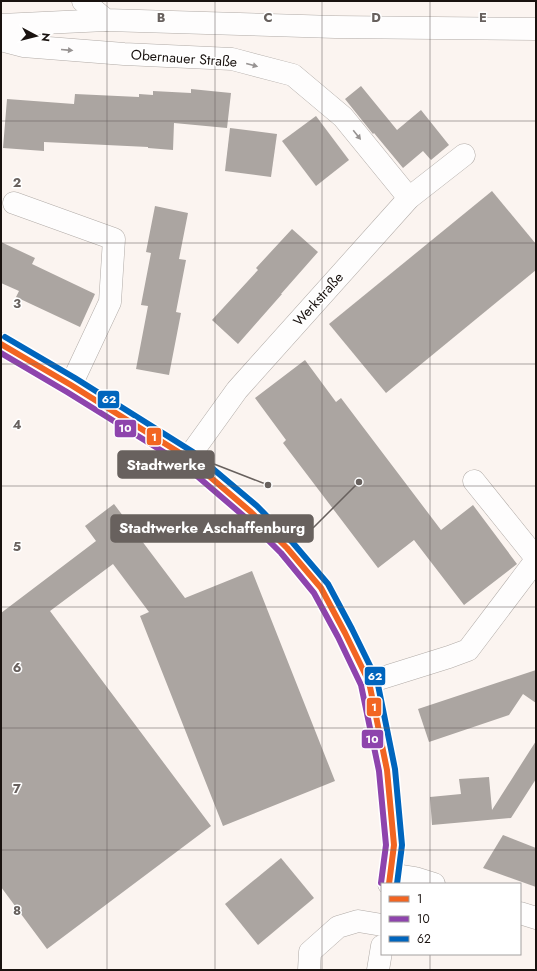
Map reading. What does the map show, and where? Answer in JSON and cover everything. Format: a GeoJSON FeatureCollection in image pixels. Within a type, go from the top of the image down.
{"type":"FeatureCollection","features":[{"type":"Feature","properties":{"kind":"street"},"geometry":{"type":"LineString","coordinates":[[83,1],[106,20]]}},
{"type":"Feature","properties":{"kind":"street"},"geometry":{"type":"LineString","coordinates":[[1,25],[106,20],[335,27],[536,30]]}},
{"type":"Feature","properties":{"kind":"street","name":"Obernauer Straße"},"geometry":{"type":"LineString","coordinates":[[1,40],[22,46],[124,54],[232,59],[293,75],[343,118],[409,198]]}},
{"type":"Feature","properties":{"kind":"street","name":"Werkstraße"},"geometry":{"type":"LineString","coordinates":[[188,458],[237,390],[409,198],[464,155]]}},
{"type":"Feature","properties":{"kind":"street"},"geometry":{"type":"LineString","coordinates":[[14,203],[114,239],[110,302],[71,385]]}},
{"type":"Feature","properties":{"kind":"street"},"geometry":{"type":"LineString","coordinates":[[1,344],[71,385],[188,458],[251,512],[287,548],[321,588],[369,682],[387,770],[394,845],[390,879],[415,878],[431,883]]}},
{"type":"Feature","properties":{"kind":"street"},"geometry":{"type":"LineString","coordinates":[[369,682],[468,650],[536,559],[474,481]]}},
{"type":"Feature","properties":{"kind":"street"},"geometry":{"type":"LineString","coordinates":[[521,913],[536,918]]}},
{"type":"Feature","properties":{"kind":"street"},"geometry":{"type":"LineString","coordinates":[[309,970],[310,952],[338,927],[358,921],[381,925]]}},
{"type":"Feature","properties":{"kind":"street"},"geometry":{"type":"LineString","coordinates":[[378,970],[381,952]]}},
{"type":"Feature","properties":{"kind":"building"},"geometry":{"type":"Polygon","coordinates":[[[361,86],[397,130],[421,110],[449,145],[431,160],[423,151],[403,168],[345,99],[361,86]]]}},
{"type":"Feature","properties":{"kind":"building"},"geometry":{"type":"Polygon","coordinates":[[[191,89],[231,93],[227,128],[174,123],[173,150],[148,147],[44,142],[44,151],[3,148],[7,99],[74,104],[75,94],[139,97],[139,94],[153,95],[153,91],[191,93],[191,89]]]}},
{"type":"Feature","properties":{"kind":"building"},"geometry":{"type":"Polygon","coordinates":[[[316,116],[349,160],[316,186],[282,141],[316,116]]]}},
{"type":"Feature","properties":{"kind":"building"},"geometry":{"type":"Polygon","coordinates":[[[230,128],[277,134],[271,177],[225,171],[230,128]]]}},
{"type":"Feature","properties":{"kind":"building"},"geometry":{"type":"Polygon","coordinates":[[[492,191],[536,244],[536,270],[386,393],[329,324],[492,191]]]}},
{"type":"Feature","properties":{"kind":"building"},"geometry":{"type":"Polygon","coordinates":[[[155,206],[188,213],[179,259],[186,260],[176,312],[181,313],[169,375],[136,369],[148,306],[141,305],[151,253],[146,252],[155,206]]]}},
{"type":"Feature","properties":{"kind":"building"},"geometry":{"type":"Polygon","coordinates":[[[292,229],[318,252],[238,344],[212,320],[258,270],[256,268],[292,229]]]}},
{"type":"Feature","properties":{"kind":"building"},"geometry":{"type":"Polygon","coordinates":[[[1,242],[35,258],[32,264],[95,294],[80,327],[16,297],[19,291],[1,283],[1,242]]]}},
{"type":"Feature","properties":{"kind":"building"},"geometry":{"type":"Polygon","coordinates":[[[305,360],[336,402],[341,398],[441,530],[473,505],[517,564],[464,605],[414,540],[378,568],[283,443],[286,440],[255,398],[305,360]]]}},
{"type":"Feature","properties":{"kind":"building"},"geometry":{"type":"Polygon","coordinates":[[[114,504],[185,598],[252,571],[335,781],[223,826],[140,616],[149,612],[113,564],[50,611],[211,826],[47,949],[1,887],[1,613],[96,541],[85,526],[114,504]]]}},
{"type":"Feature","properties":{"kind":"building"},"geometry":{"type":"Polygon","coordinates":[[[536,670],[536,703],[523,694],[509,715],[429,742],[418,709],[536,670]]]}},
{"type":"Feature","properties":{"kind":"building"},"geometry":{"type":"Polygon","coordinates":[[[536,741],[536,779],[511,818],[432,825],[430,797],[461,794],[459,779],[489,777],[492,810],[536,741]]]}},
{"type":"Feature","properties":{"kind":"building"},"geometry":{"type":"Polygon","coordinates":[[[503,835],[536,848],[536,887],[483,868],[503,835]]]}},
{"type":"Feature","properties":{"kind":"building"},"geometry":{"type":"Polygon","coordinates":[[[281,858],[314,898],[258,945],[225,904],[281,858]]]}},
{"type":"Feature","properties":{"kind":"transit line","name":"62"},"geometry":{"type":"LineString","coordinates":[[5,337],[75,378],[193,452],[257,506],[293,543],[328,584],[377,680],[395,769],[402,845],[397,883]]}},
{"type":"Feature","properties":{"kind":"transit line","name":"1"},"geometry":{"type":"LineString","coordinates":[[1,344],[71,385],[188,458],[251,512],[287,548],[321,588],[369,682],[387,770],[394,845],[389,883]]}},
{"type":"Feature","properties":{"kind":"transit line","name":"10"},"geometry":{"type":"LineString","coordinates":[[1,353],[183,464],[246,518],[281,553],[314,593],[338,637],[361,685],[379,771],[386,845],[381,883]]}},
{"type":"Feature","properties":{"kind":"place","name":"Stadtwerke Aschaffenburg"},"geometry":{"type":"Point","coordinates":[359,482]}},
{"type":"Feature","properties":{"kind":"place","name":"Stadtwerke"},"geometry":{"type":"Point","coordinates":[268,485]}}]}
